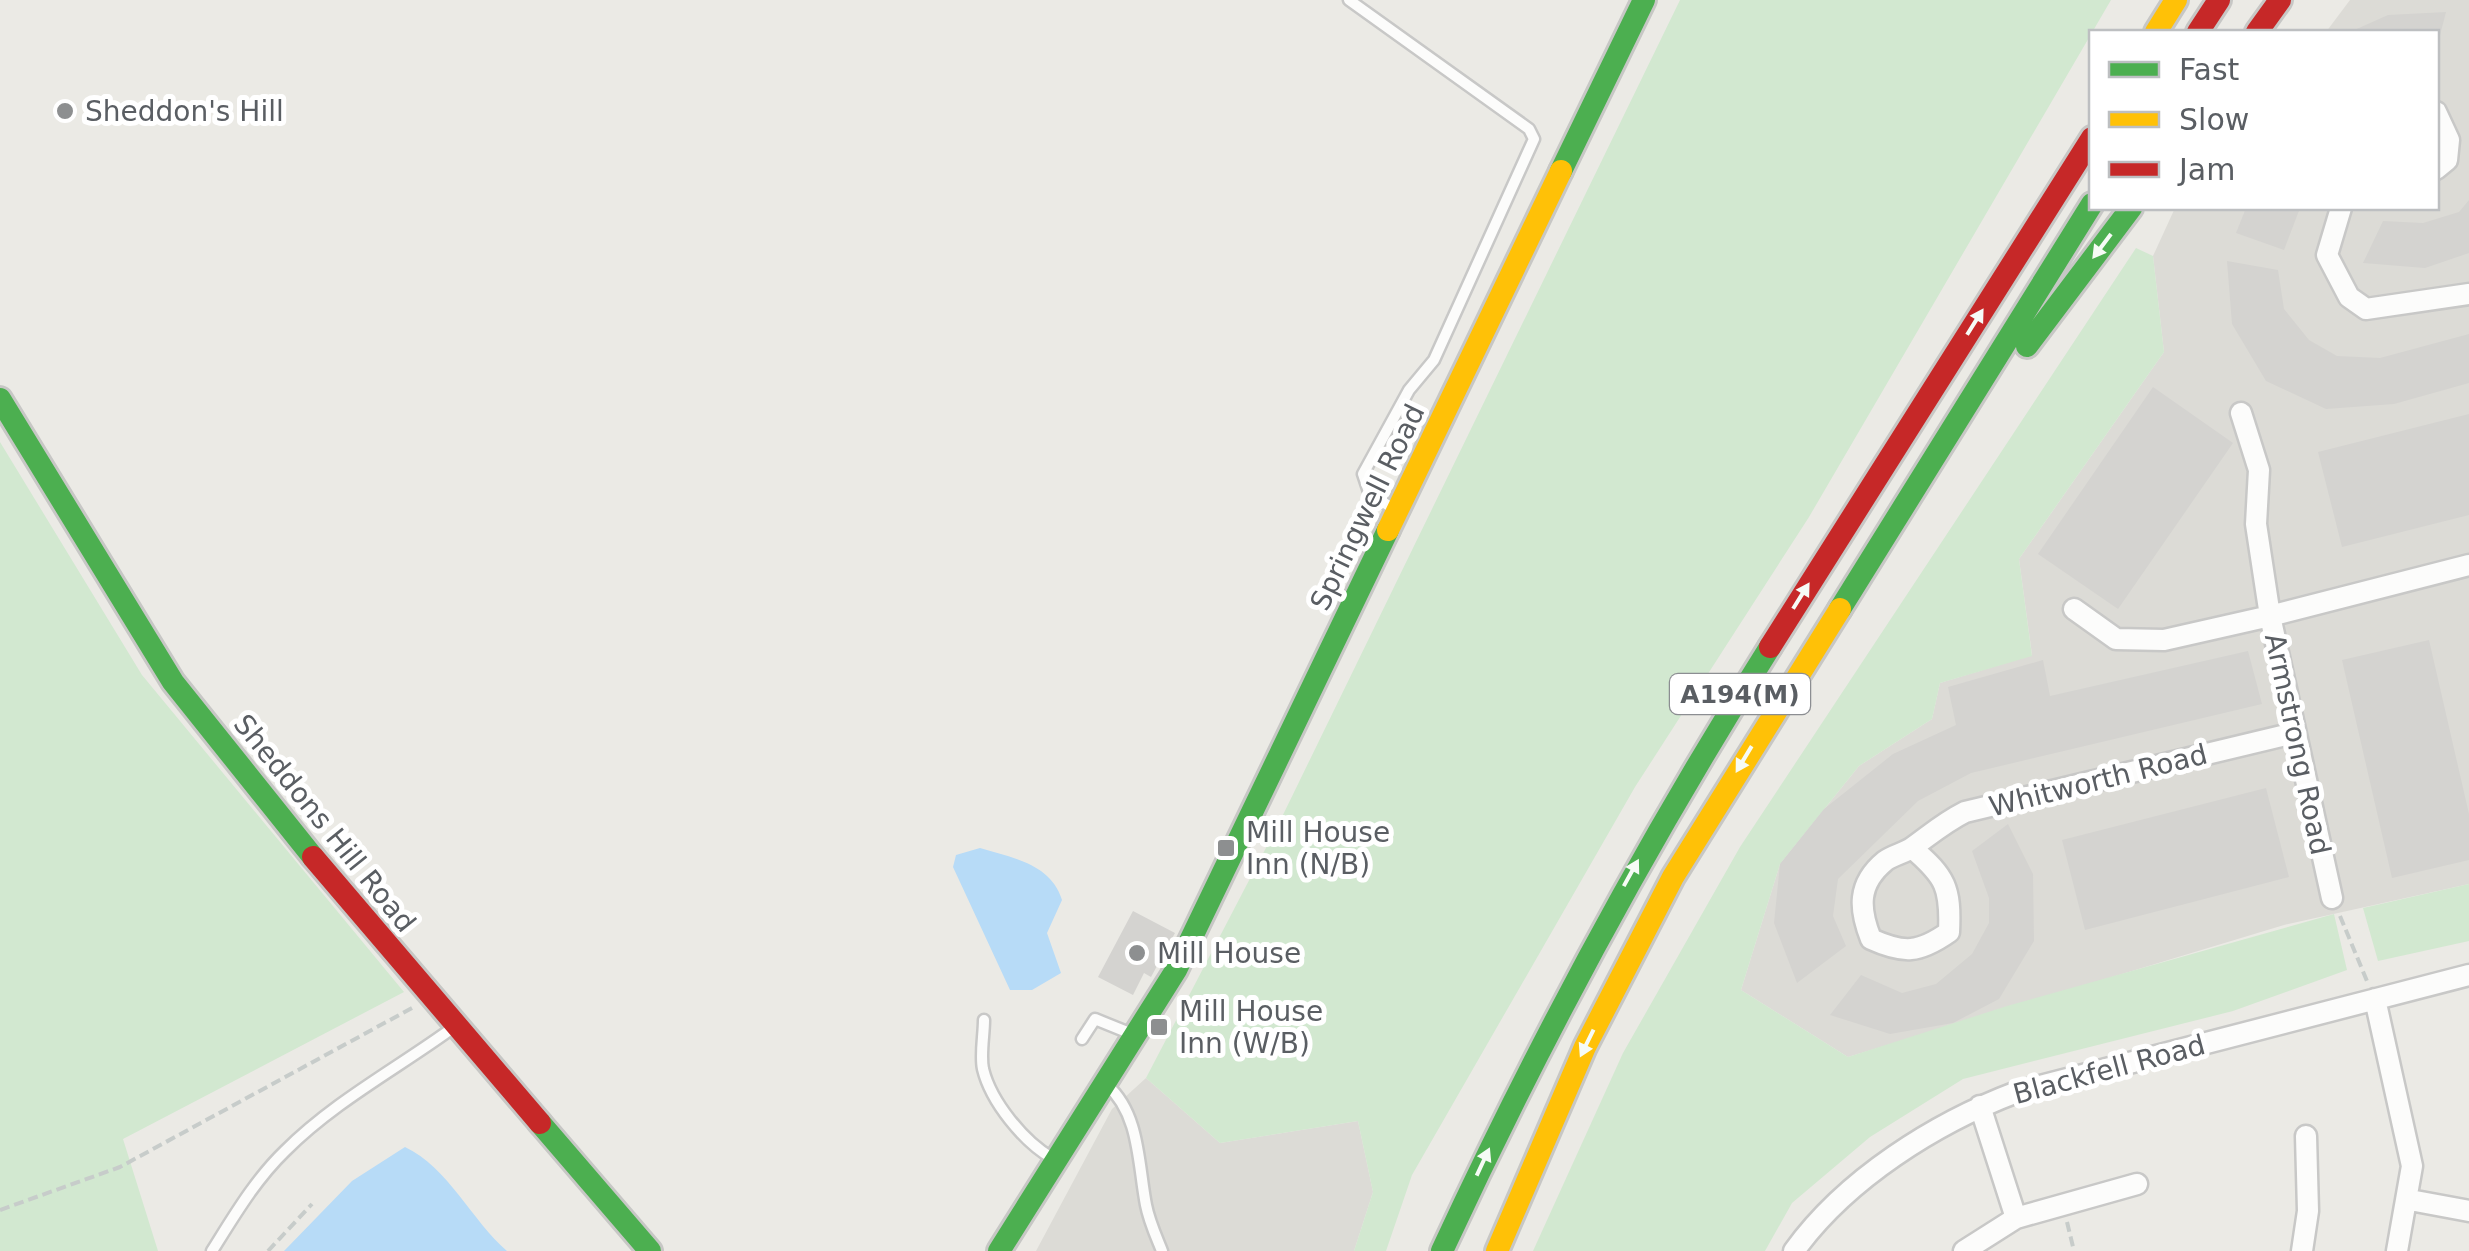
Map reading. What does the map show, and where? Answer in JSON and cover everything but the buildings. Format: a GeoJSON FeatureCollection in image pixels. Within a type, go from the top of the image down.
{"type":"FeatureCollection","features":[{"type":"Feature","properties":{"kind":"main road","name":"Springwell Road"},"geometry":{"type":"LineString","coordinates":[[999,1251],[1137,1036],[1249,824],[1644,0]]}},
{"type":"Feature","properties":{"kind":"main road"},"geometry":{"type":"LineString","coordinates":[[2143,30],[2158,0]]}},
{"type":"Feature","properties":{"kind":"main road"},"geometry":{"type":"LineString","coordinates":[[2157,30],[2176,0]]}},
{"type":"Feature","properties":{"kind":"main road"},"geometry":{"type":"LineString","coordinates":[[2199,30],[2219,0]]}},
{"type":"Feature","properties":{"kind":"main road"},"geometry":{"type":"LineString","coordinates":[[2258,30],[2280,0]]}},
{"type":"Feature","properties":{"kind":"main road","name":"A194(M)"},"geometry":{"type":"LineString","coordinates":[[1442,1251],[1544,1031],[1640,858],[2089,140]]}},
{"type":"Feature","properties":{"kind":"main road","name":"A194(M)"},"geometry":{"type":"LineString","coordinates":[[1497,1251],[1585,1047],[1673,877],[2089,209]]}},
{"type":"Feature","properties":{"kind":"main road","name":"A194(M)"},"geometry":{"type":"LineString","coordinates":[[1889,528],[2130,210]]}},
{"type":"Feature","properties":{"kind":"main road","name":"Sheddons Hill Road"},"geometry":{"type":"LineString","coordinates":[[0,398],[173,682],[253,788],[650,1251]]}},
{"type":"Feature","properties":{"kind":"street"},"geometry":{"type":"LineString","coordinates":[[2439,118],[2450,140],[2447,160],[2439,167]]}},
{"type":"Feature","properties":{"kind":"street"},"geometry":{"type":"LineString","coordinates":[[2341,210],[2327,255],[2349,298],[2366,309],[2469,294]]}},
{"type":"Feature","properties":{"kind":"street"},"geometry":{"type":"LineString","coordinates":[[2074,609],[2116,639],[2164,640],[2270,616],[2256,524],[2260,470],[2241,414]]}},
{"type":"Feature","properties":{"kind":"street","name":"Armstrong Road"},"geometry":{"type":"LineString","coordinates":[[2332,898],[2270,616],[2469,565]]}},
{"type":"Feature","properties":{"kind":"street","name":"Whitworth Road"},"geometry":{"type":"LineString","coordinates":[[1912,848],[1936,869],[1951,896],[1948,932],[1923,951],[1897,950],[1871,939],[1860,912],[1864,886],[1886,861],[1912,848],[1935,827],[1966,812],[2294,733]]}},
{"type":"Feature","properties":{"kind":"street","name":"Blackfell Road"},"geometry":{"type":"LineString","coordinates":[[1794,1251],[1813,1224],[1904,1150],[1980,1106],[2018,1092],[2469,975]]}},
{"type":"Feature","properties":{"kind":"street"},"geometry":{"type":"LineString","coordinates":[[2375,999],[2407,1127],[2412,1166],[2410,1200],[2397,1251]]}},
{"type":"Feature","properties":{"kind":"street"},"geometry":{"type":"LineString","coordinates":[[1980,1106],[2016,1218]]}},
{"type":"Feature","properties":{"kind":"street"},"geometry":{"type":"LineString","coordinates":[[2302,1251],[2308,1211],[2306,1136]]}},
{"type":"Feature","properties":{"kind":"street"},"geometry":{"type":"LineString","coordinates":[[1964,1251],[2016,1218],[2137,1184]]}},
{"type":"Feature","properties":{"kind":"street"},"geometry":{"type":"LineString","coordinates":[[2410,1200],[2469,1211]]}},
{"type":"Feature","properties":{"kind":"lane"},"geometry":{"type":"LineString","coordinates":[[1349,0],[1529,130],[1534,140],[1434,360],[1409,390],[1363,474],[1369,492],[1397,511]]}},
{"type":"Feature","properties":{"kind":"lane"},"geometry":{"type":"LineString","coordinates":[[1082,1039],[1095,1019],[1137,1036]]}},
{"type":"Feature","properties":{"kind":"lane"},"geometry":{"type":"LineString","coordinates":[[984,1020],[983,1069],[998,1098],[1035,1147],[1058,1160]]}},
{"type":"Feature","properties":{"kind":"lane"},"geometry":{"type":"LineString","coordinates":[[212,1251],[249,1192],[284,1151],[350,1098],[455,1026]]}},
{"type":"Feature","properties":{"kind":"lane"},"geometry":{"type":"LineString","coordinates":[[1107,1084],[1123,1099],[1137,1146],[1147,1210],[1162,1251]]}},
{"type":"Feature","properties":{"kind":"path"},"geometry":{"type":"LineString","coordinates":[[2332,898],[2375,999]]}},
{"type":"Feature","properties":{"kind":"path"},"geometry":{"type":"LineString","coordinates":[[0,1210],[120,1167],[431,998]]}},
{"type":"Feature","properties":{"kind":"path"},"geometry":{"type":"LineString","coordinates":[[268,1251],[312,1204]]}},
{"type":"Feature","properties":{"kind":"path"},"geometry":{"type":"LineString","coordinates":[[2062,1204],[2074,1251]]}},
{"type":"Feature","properties":{"kind":"shaded area"},"geometry":{"type":"Polygon","coordinates":[[[2350,0],[2469,0],[2469,884],[2284,925],[1848,1057],[1741,990],[1780,864],[1859,766],[1932,719],[1940,683],[2032,655],[2019,559],[2164,352],[2153,256],[2174,210],[2439,210],[2439,30],[2328,30],[2350,0]]]}},
{"type":"Feature","properties":{"kind":"shaded area"},"geometry":{"type":"Polygon","coordinates":[[[1146,1078],[1220,1143],[1358,1121],[1373,1192],[1354,1251],[1036,1251],[1112,1109],[1146,1078]]]}},
{"type":"Feature","properties":{"kind":"green space"},"geometry":{"type":"Polygon","coordinates":[[[1680,0],[2111,0],[2093,30],[2089,30],[2089,38],[1809,517],[1635,787],[1412,1175],[1386,1251],[1354,1251],[1373,1192],[1358,1121],[1220,1143],[1146,1078],[1280,821],[1680,0]]]}},
{"type":"Feature","properties":{"kind":"green space"},"geometry":{"type":"Polygon","coordinates":[[[2136,248],[2153,256],[2164,352],[2019,559],[2032,656],[1940,683],[1932,719],[1859,766],[1780,864],[1741,990],[1848,1057],[2007,1006],[2334,914],[2347,970],[2233,1011],[1963,1079],[1870,1137],[1792,1203],[1765,1251],[1533,1251],[1623,1053],[1740,847],[2136,248]]]}},
{"type":"Feature","properties":{"kind":"green space"},"geometry":{"type":"Polygon","coordinates":[[[0,442],[142,675],[404,992],[123,1139],[158,1251],[0,1251],[0,442]]]}},
{"type":"Feature","properties":{"kind":"green space"},"geometry":{"type":"Polygon","coordinates":[[[2469,884],[2469,941],[2378,961],[2363,908],[2469,884]]]}},
{"type":"Feature","properties":{"kind":"water"},"geometry":{"type":"Polygon","coordinates":[[[980,848],[1040,870],[1057,888],[1062,900],[1047,933],[1061,973],[1032,990],[1010,990],[953,867],[956,855],[980,848]]]}},
{"type":"Feature","properties":{"kind":"water"},"geometry":{"type":"Polygon","coordinates":[[[405,1147],[434,1167],[507,1251],[284,1251],[352,1181],[405,1147]]]}},
{"type":"Feature","properties":{"kind":"traffic: fast"},"geometry":{"type":"LineString","coordinates":[[1561,171],[1644,0]]}},
{"type":"Feature","properties":{"kind":"traffic: fast"},"geometry":{"type":"LineString","coordinates":[[1840,609],[2089,209]]}},
{"type":"Feature","properties":{"kind":"traffic: fast"},"geometry":{"type":"LineString","coordinates":[[2027,346],[2129,210]]}},
{"type":"Feature","properties":{"kind":"traffic: fast"},"geometry":{"type":"LineString","coordinates":[[0,399],[173,682],[313,857]]}},
{"type":"Feature","properties":{"kind":"traffic: fast"},"geometry":{"type":"LineString","coordinates":[[999,1251],[1176,970],[1388,530]]}},
{"type":"Feature","properties":{"kind":"traffic: fast"},"geometry":{"type":"LineString","coordinates":[[1442,1251],[1596,944],[1680,794],[1770,647]]}},
{"type":"Feature","properties":{"kind":"traffic: fast"},"geometry":{"type":"LineString","coordinates":[[540,1123],[650,1251]]}},
{"type":"Feature","properties":{"kind":"traffic: slow"},"geometry":{"type":"LineString","coordinates":[[2157,30],[2176,0]]}},
{"type":"Feature","properties":{"kind":"traffic: slow"},"geometry":{"type":"LineString","coordinates":[[1388,530],[1561,171]]}},
{"type":"Feature","properties":{"kind":"traffic: slow"},"geometry":{"type":"LineString","coordinates":[[1497,1251],[1585,1047],[1673,877],[1840,609]]}},
{"type":"Feature","properties":{"kind":"traffic: jam"},"geometry":{"type":"LineString","coordinates":[[2199,30],[2219,0]]}},
{"type":"Feature","properties":{"kind":"traffic: jam"},"geometry":{"type":"LineString","coordinates":[[2258,30],[2280,0]]}},
{"type":"Feature","properties":{"kind":"traffic: jam"},"geometry":{"type":"LineString","coordinates":[[1770,647],[2089,143]]}},
{"type":"Feature","properties":{"kind":"traffic: jam"},"geometry":{"type":"LineString","coordinates":[[313,857],[540,1123]]}},
{"type":"Feature","properties":{"kind":"place","name":"Sheddon's Hill"},"geometry":{"type":"Point","coordinates":[65,111]}},
{"type":"Feature","properties":{"kind":"place","name":"Mill House Inn (N/B)"},"geometry":{"type":"Point","coordinates":[1226,848]}},
{"type":"Feature","properties":{"kind":"place","name":"Mill House"},"geometry":{"type":"Point","coordinates":[1137,953]}},
{"type":"Feature","properties":{"kind":"place","name":"Mill House Inn (W/B)"},"geometry":{"type":"Point","coordinates":[1159,1027]}}]}
